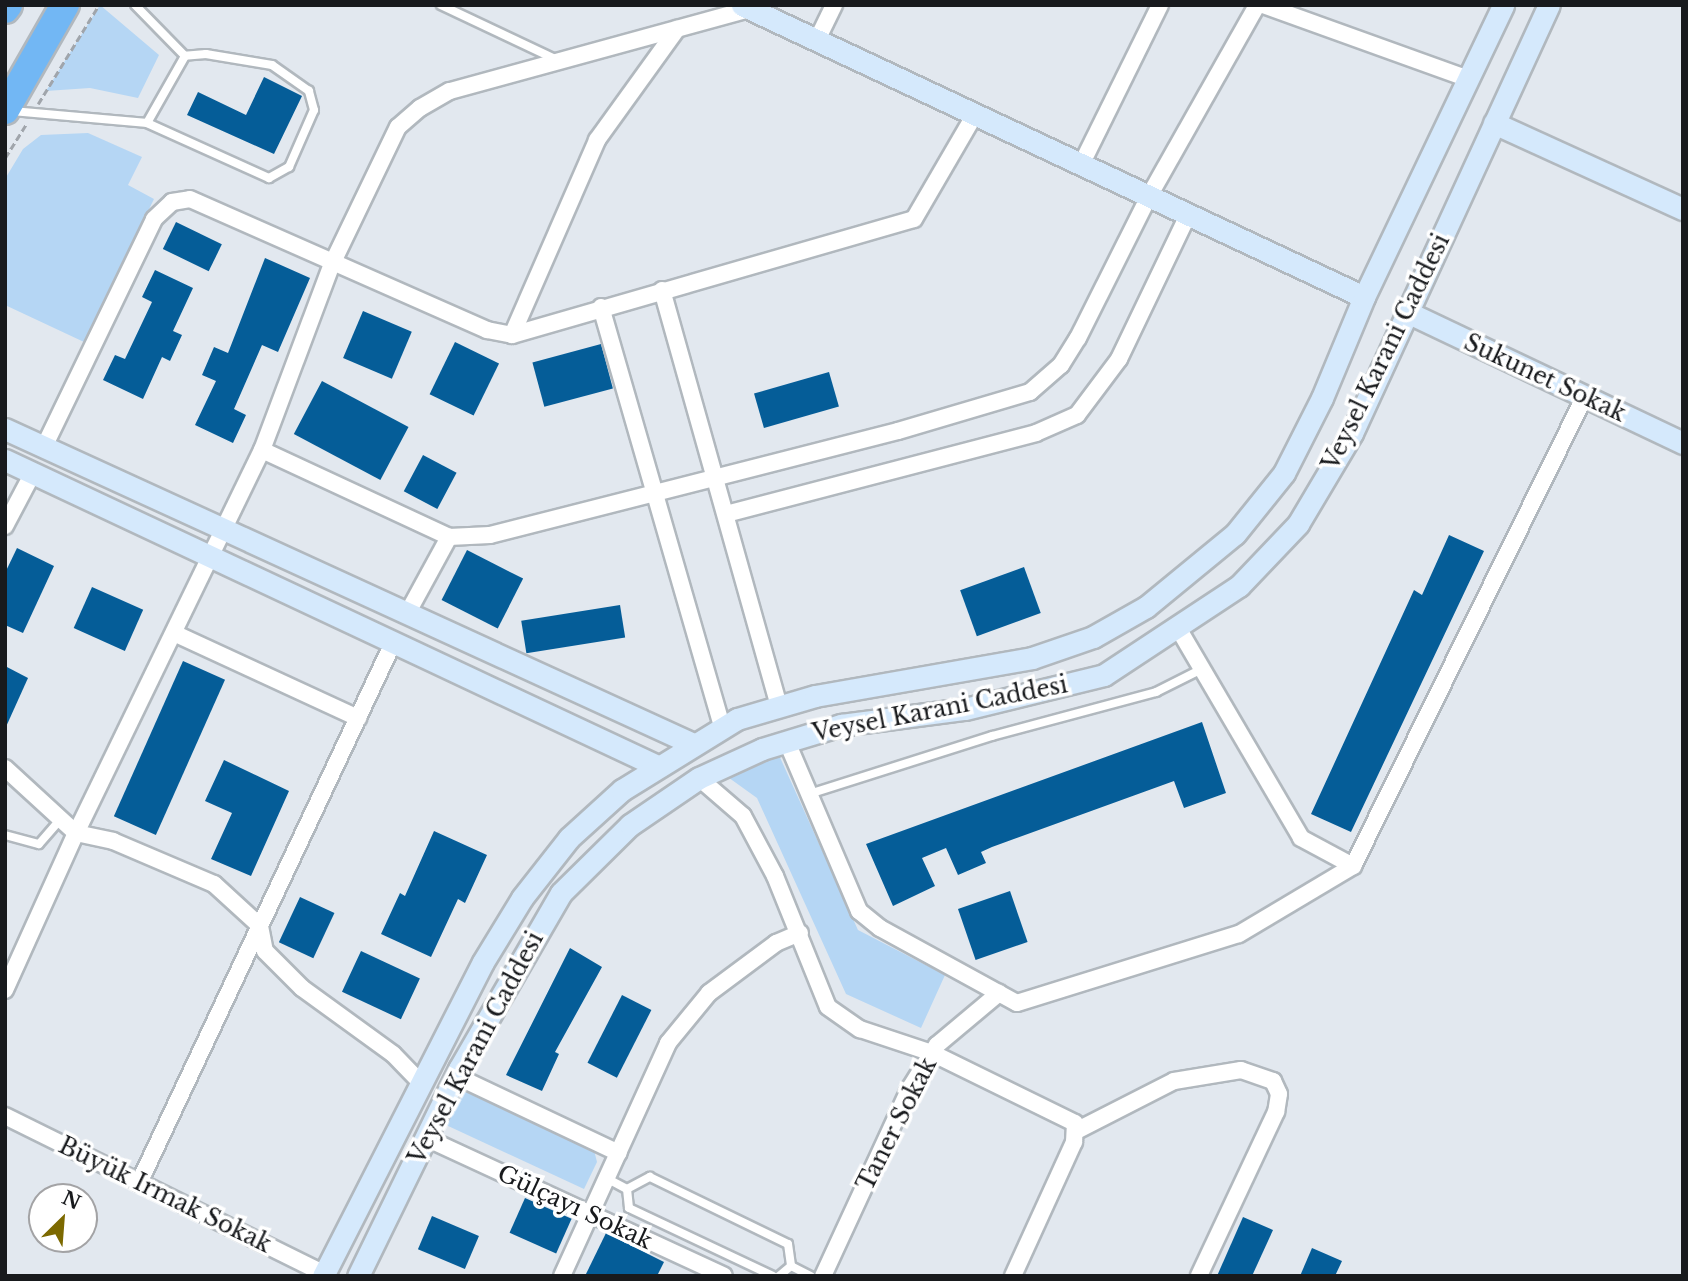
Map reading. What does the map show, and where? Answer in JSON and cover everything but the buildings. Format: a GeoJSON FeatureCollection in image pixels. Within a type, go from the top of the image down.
{"type":"FeatureCollection","features":[{"type":"Feature","properties":{"kind":"highway"},"geometry":{"type":"LineString","coordinates":[[14,111],[65,5]]}},
{"type":"Feature","properties":{"kind":"main road","name":"Veysel Karani Caddesi"},"geometry":{"type":"LineString","coordinates":[[324,1275],[420,1082],[522,898],[569,838],[622,790],[722,727],[779,706],[814,696],[1032,658],[1093,638],[1146,607],[1235,534],[1284,473],[1322,398],[1364,298],[1503,5]]}},
{"type":"Feature","properties":{"kind":"main road","name":"Veysel Karani Caddesi"},"geometry":{"type":"LineString","coordinates":[[358,1276],[456,1076],[561,893],[629,825],[699,778],[787,742],[841,725],[965,709],[1104,675],[1239,586],[1298,524],[1352,433],[1549,5]]}},
{"type":"Feature","properties":{"kind":"main road"},"geometry":{"type":"LineString","coordinates":[[746,7],[1364,298]]}},
{"type":"Feature","properties":{"kind":"main road"},"geometry":{"type":"LineString","coordinates":[[1494,123],[1683,209]]}},
{"type":"Feature","properties":{"kind":"main road","name":"Sukunet Sokak"},"geometry":{"type":"LineString","coordinates":[[1407,312],[1683,443]]}},
{"type":"Feature","properties":{"kind":"main road"},"geometry":{"type":"LineString","coordinates":[[5,429],[693,744]]}},
{"type":"Feature","properties":{"kind":"main road"},"geometry":{"type":"LineString","coordinates":[[5,460],[657,766]]}},
{"type":"Feature","properties":{"kind":"street"},"geometry":{"type":"LineString","coordinates":[[817,40],[834,5]]}},
{"type":"Feature","properties":{"kind":"street"},"geometry":{"type":"LineString","coordinates":[[1082,165],[1160,5]]}},
{"type":"Feature","properties":{"kind":"street"},"geometry":{"type":"LineString","coordinates":[[262,450],[449,537],[490,535],[657,494],[1030,392],[1061,365],[1078,338],[1148,198],[1257,5]]}},
{"type":"Feature","properties":{"kind":"street"},"geometry":{"type":"LineString","coordinates":[[1263,5],[1468,79]]}},
{"type":"Feature","properties":{"kind":"street"},"geometry":{"type":"LineString","coordinates":[[5,990],[76,833],[262,450],[332,264],[398,127],[420,107],[450,91],[677,29],[746,7]]}},
{"type":"Feature","properties":{"kind":"street"},"geometry":{"type":"LineString","coordinates":[[512,335],[597,140],[677,29]]}},
{"type":"Feature","properties":{"kind":"street"},"geometry":{"type":"LineString","coordinates":[[44,447],[155,219],[172,202],[190,199],[332,264],[487,330],[512,335],[601,307],[915,219],[975,114]]}},
{"type":"Feature","properties":{"kind":"street"},"geometry":{"type":"LineString","coordinates":[[726,514],[1036,433],[1077,415],[1119,359],[1187,216]]}},
{"type":"Feature","properties":{"kind":"street"},"geometry":{"type":"LineString","coordinates":[[662,290],[779,706]]}},
{"type":"Feature","properties":{"kind":"street"},"geometry":{"type":"LineString","coordinates":[[601,307],[722,727]]}},
{"type":"Feature","properties":{"kind":"street"},"geometry":{"type":"LineString","coordinates":[[787,742],[859,911],[880,928],[1017,1003],[1239,934],[1353,866],[1585,396]]}},
{"type":"Feature","properties":{"kind":"street"},"geometry":{"type":"LineString","coordinates":[[5,526],[33,473]]}},
{"type":"Feature","properties":{"kind":"street"},"geometry":{"type":"LineString","coordinates":[[407,614],[449,537]]}},
{"type":"Feature","properties":{"kind":"street"},"geometry":{"type":"LineString","coordinates":[[1178,628],[1301,838],[1353,866]]}},
{"type":"Feature","properties":{"kind":"street"},"geometry":{"type":"LineString","coordinates":[[174,633],[358,718]]}},
{"type":"Feature","properties":{"kind":"street"},"geometry":{"type":"LineString","coordinates":[[139,1183],[393,642]]}},
{"type":"Feature","properties":{"kind":"street"},"geometry":{"type":"LineString","coordinates":[[5,768],[76,833],[113,841],[214,884],[260,926],[265,951],[302,988],[393,1054],[420,1082]]}},
{"type":"Feature","properties":{"kind":"street"},"geometry":{"type":"LineString","coordinates":[[699,778],[743,816],[800,933],[828,1007],[860,1029],[932,1053],[1056,1112],[1076,1136]]}},
{"type":"Feature","properties":{"kind":"street"},"geometry":{"type":"LineString","coordinates":[[562,1276],[608,1179],[626,1130],[668,1043],[709,993],[776,943],[800,933]]}},
{"type":"Feature","properties":{"kind":"street","name":"Taner Sokak"},"geometry":{"type":"LineString","coordinates":[[824,1276],[909,1088],[932,1053],[999,993]]}},
{"type":"Feature","properties":{"kind":"street"},"geometry":{"type":"LineString","coordinates":[[1013,1276],[1076,1136],[1174,1081],[1241,1070],[1273,1081],[1279,1094],[1276,1112],[1199,1276]]}},
{"type":"Feature","properties":{"kind":"street"},"geometry":{"type":"LineString","coordinates":[[456,1076],[619,1153]]}},
{"type":"Feature","properties":{"kind":"street","name":"Büyük Irmak Sokak"},"geometry":{"type":"LineString","coordinates":[[5,1116],[324,1275]]}},
{"type":"Feature","properties":{"kind":"street","name":"Gülçayı Sokak"},"geometry":{"type":"LineString","coordinates":[[426,1138],[724,1276]]}},
{"type":"Feature","properties":{"kind":"lane"},"geometry":{"type":"LineString","coordinates":[[135,5],[184,56]]}},
{"type":"Feature","properties":{"kind":"lane"},"geometry":{"type":"LineString","coordinates":[[441,5],[559,61]]}},
{"type":"Feature","properties":{"kind":"lane"},"geometry":{"type":"LineString","coordinates":[[14,111],[147,123],[269,178],[289,167],[314,110],[309,91],[272,65],[206,54],[184,56]]}},
{"type":"Feature","properties":{"kind":"lane"},"geometry":{"type":"LineString","coordinates":[[147,123],[184,56]]}},
{"type":"Feature","properties":{"kind":"lane"},"geometry":{"type":"LineString","coordinates":[[809,794],[992,736],[1156,692],[1202,669]]}},
{"type":"Feature","properties":{"kind":"lane"},"geometry":{"type":"LineString","coordinates":[[5,835],[39,844],[61,819]]}},
{"type":"Feature","properties":{"kind":"lane"},"geometry":{"type":"LineString","coordinates":[[627,1189],[650,1177],[788,1244],[790,1266]]}},
{"type":"Feature","properties":{"kind":"lane"},"geometry":{"type":"LineString","coordinates":[[608,1179],[627,1189]]}},
{"type":"Feature","properties":{"kind":"lane"},"geometry":{"type":"LineString","coordinates":[[627,1189],[629,1208],[773,1276]]}},
{"type":"Feature","properties":{"kind":"lane"},"geometry":{"type":"LineString","coordinates":[[779,1276],[790,1266]]}},
{"type":"Feature","properties":{"kind":"lane"},"geometry":{"type":"LineString","coordinates":[[790,1266],[811,1276]]}},
{"type":"Feature","properties":{"kind":"path"},"geometry":{"type":"LineString","coordinates":[[5,158],[14,111],[99,5]]}},
{"type":"Feature","properties":{"kind":"shaded area"},"geometry":{"type":"Polygon","coordinates":[[[100,5],[159,55],[138,98],[90,88],[46,91],[100,5]]]}},
{"type":"Feature","properties":{"kind":"shaded area"},"geometry":{"type":"Polygon","coordinates":[[[88,133],[142,157],[128,185],[154,199],[84,342],[5,305],[5,179],[23,149],[41,135],[88,133]]]}},
{"type":"Feature","properties":{"kind":"shaded area"},"geometry":{"type":"Polygon","coordinates":[[[778,753],[858,930],[945,975],[921,1028],[846,994],[757,798],[725,775],[778,753]]]}},
{"type":"Feature","properties":{"kind":"shaded area"},"geometry":{"type":"Polygon","coordinates":[[[464,1091],[594,1150],[597,1162],[584,1189],[446,1125],[464,1091]]]}}]}
